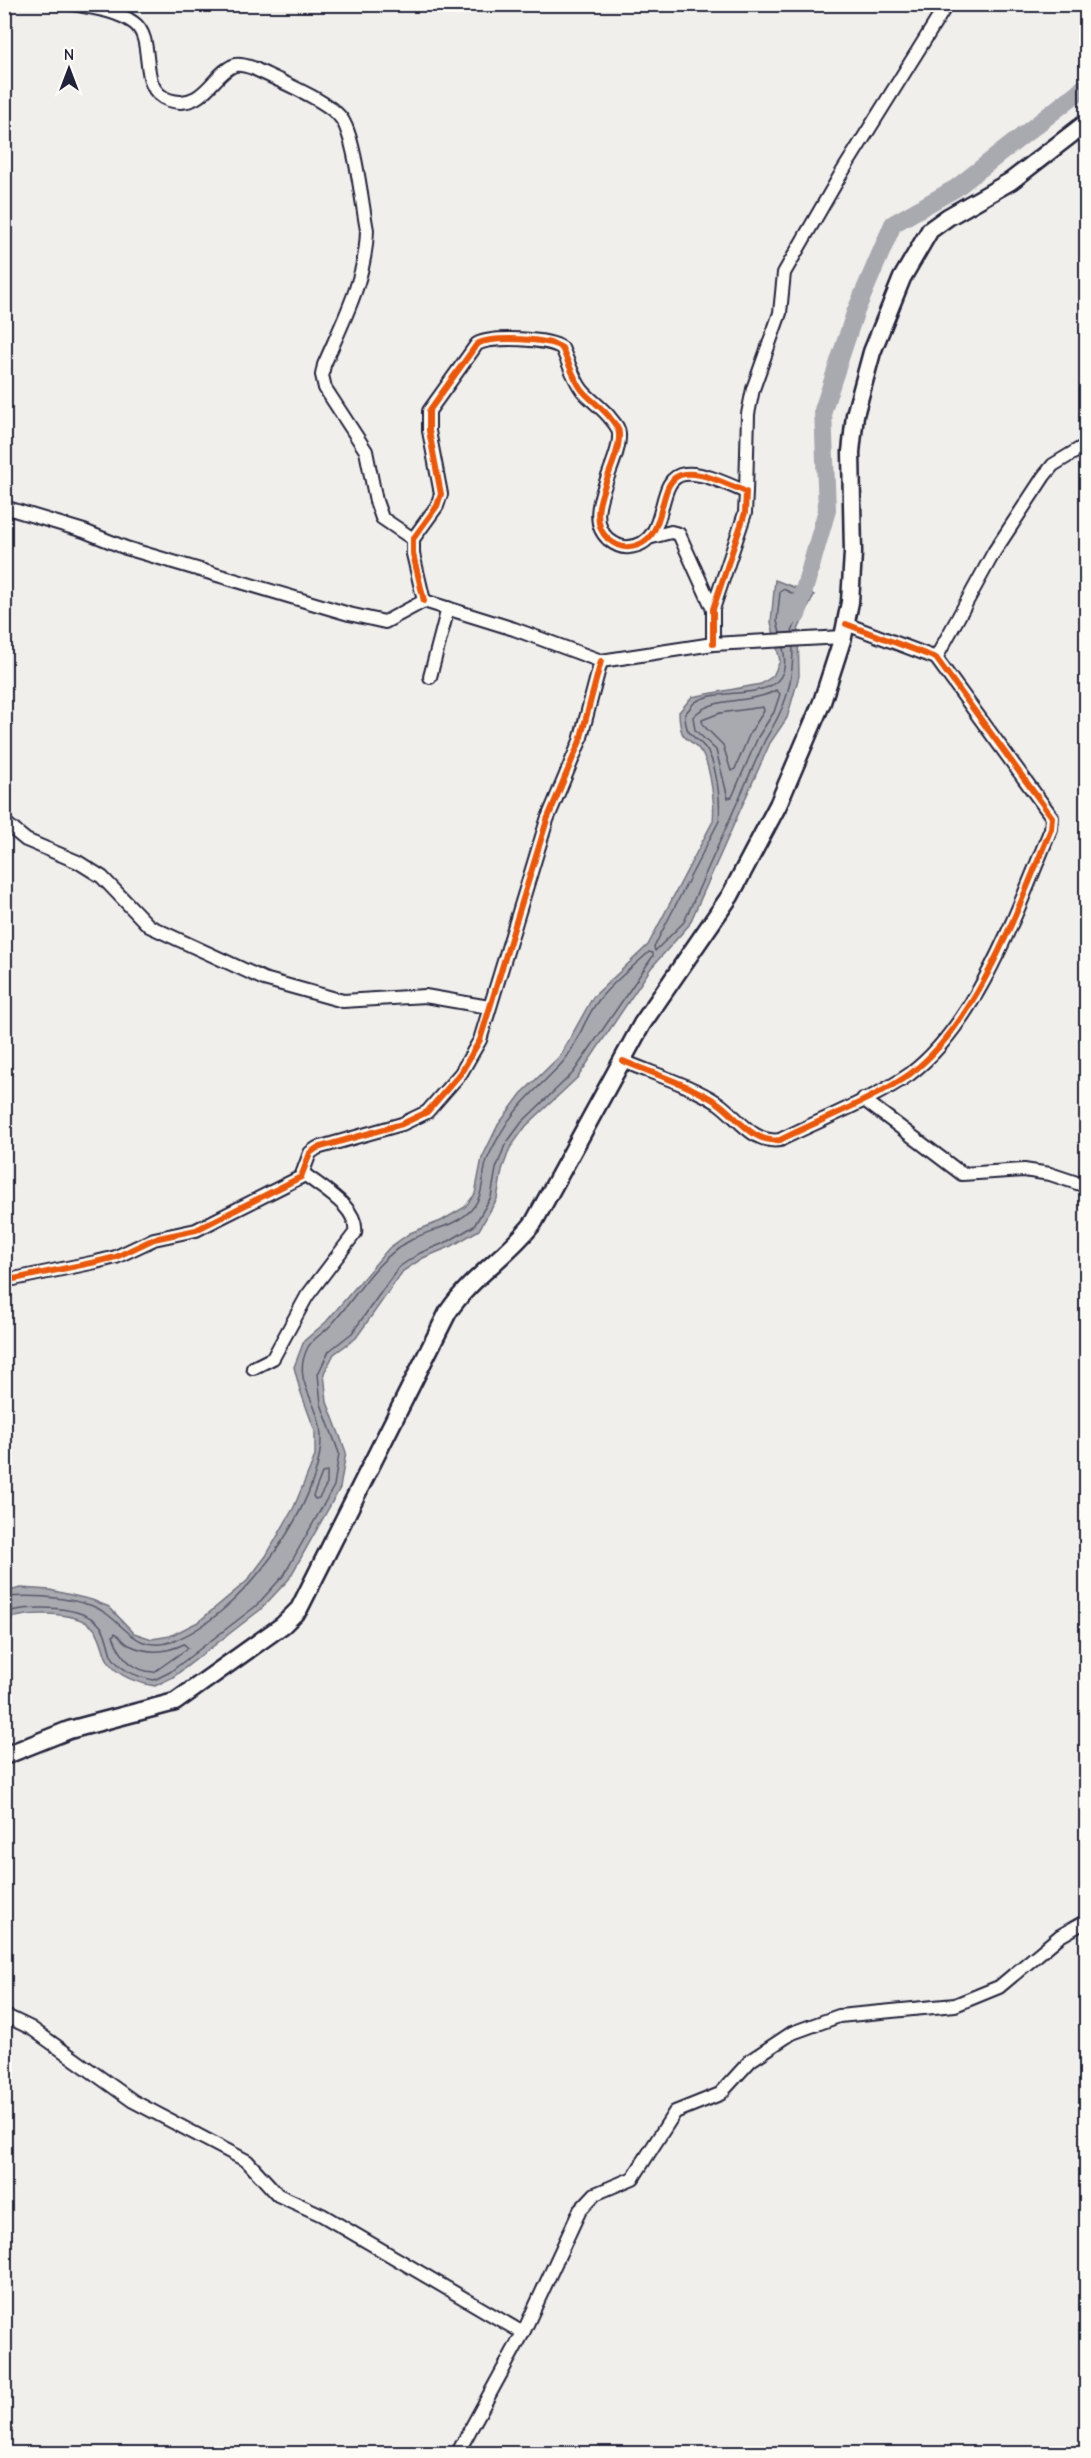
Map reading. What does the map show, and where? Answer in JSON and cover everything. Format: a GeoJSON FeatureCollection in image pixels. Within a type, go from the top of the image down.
{"type":"FeatureCollection","features":[{"type":"Feature","properties":{"kind":"main road"},"geometry":{"type":"LineString","coordinates":[[4,1756],[69,1730],[175,1702],[293,1616],[307,1597],[448,1312],[471,1282],[518,1240],[534,1222],[658,999],[730,896],[778,805],[822,702],[845,630],[853,553],[851,452],[855,415],[872,352],[902,278],[930,230],[948,217],[1011,181],[1086,123]]}},
{"type":"Feature","properties":{"kind":"street"},"geometry":{"type":"LineString","coordinates":[[72,4],[104,10],[136,24],[142,34],[152,82],[159,94],[167,99],[178,101],[198,96],[209,90],[233,66],[242,65],[253,68],[327,106],[341,117],[348,132],[367,230],[366,255],[360,279],[324,365],[323,380],[366,451],[376,501],[382,518],[413,539]]}},
{"type":"Feature","properties":{"kind":"street"},"geometry":{"type":"LineString","coordinates":[[713,644],[713,609],[746,513],[748,414],[753,389],[780,313],[784,273],[841,174],[947,4]]}},
{"type":"Feature","properties":{"kind":"street"},"geometry":{"type":"LineString","coordinates":[[424,601],[413,554],[413,539],[437,506],[441,494],[429,431],[429,411],[477,344],[490,340],[545,342],[562,348],[582,390],[608,415],[619,430],[619,439],[601,500],[601,527],[606,537],[626,548],[640,545],[652,537],[671,532],[679,534],[713,609]]}},
{"type":"Feature","properties":{"kind":"street"},"geometry":{"type":"LineString","coordinates":[[936,658],[994,552],[1044,476],[1053,465],[1086,445]]}},
{"type":"Feature","properties":{"kind":"street"},"geometry":{"type":"LineString","coordinates":[[652,537],[669,485],[675,477],[689,474],[746,492]]}},
{"type":"Feature","properties":{"kind":"street"},"geometry":{"type":"LineString","coordinates":[[4,507],[84,531],[146,554],[373,620],[391,620],[424,601],[514,629],[601,661],[713,644],[808,637],[845,630],[936,658],[1004,749],[1052,817],[1053,823],[1019,906],[972,1004],[961,1021],[934,1053],[909,1074],[780,1140],[764,1140],[713,1101],[623,1061]]}},
{"type":"Feature","properties":{"kind":"street"},"geometry":{"type":"LineString","coordinates":[[430,677],[448,608]]}},
{"type":"Feature","properties":{"kind":"street"},"geometry":{"type":"LineString","coordinates":[[4,1281],[96,1262],[154,1239],[196,1230],[295,1181],[303,1173],[310,1154],[317,1148],[402,1124],[435,1105],[474,1052],[547,820],[580,741],[601,661]]}},
{"type":"Feature","properties":{"kind":"street"},"geometry":{"type":"LineString","coordinates":[[4,822],[26,840],[78,862],[102,877],[149,926],[264,979],[343,1001],[425,996],[489,1007]]}},
{"type":"Feature","properties":{"kind":"street"},"geometry":{"type":"LineString","coordinates":[[863,1099],[962,1174],[1024,1170],[1050,1174],[1086,1186]]}},
{"type":"Feature","properties":{"kind":"street"},"geometry":{"type":"LineString","coordinates":[[252,1368],[273,1358],[307,1296],[356,1233],[356,1221],[349,1210],[303,1173]]}},
{"type":"Feature","properties":{"kind":"street"},"geometry":{"type":"LineString","coordinates":[[457,2454],[523,2333],[584,2204],[595,2194],[633,2178],[675,2112],[720,2094],[751,2060],[808,2025],[838,2016],[944,2008],[986,1993],[1012,1978],[1060,1936],[1086,1921]]}},
{"type":"Feature","properties":{"kind":"street"},"geometry":{"type":"LineString","coordinates":[[4,2014],[31,2028],[133,2101],[247,2161],[278,2195],[322,2215],[523,2333]]}},
{"type":"Feature","properties":{"kind":"water"},"geometry":{"type":"Polygon","coordinates":[[[775,580],[814,595],[798,630],[799,676],[787,718],[770,743],[689,925],[651,968],[578,1077],[526,1126],[510,1148],[502,1170],[497,1199],[479,1230],[452,1246],[423,1258],[403,1271],[356,1338],[334,1354],[324,1373],[327,1402],[346,1452],[340,1488],[289,1579],[260,1610],[173,1677],[155,1686],[134,1681],[115,1669],[106,1657],[96,1631],[78,1619],[39,1614],[5,1620],[4,1592],[21,1588],[50,1590],[92,1600],[109,1607],[134,1633],[152,1639],[170,1636],[198,1622],[247,1581],[266,1556],[294,1507],[315,1456],[315,1431],[294,1367],[304,1341],[326,1322],[389,1248],[410,1233],[441,1221],[465,1207],[475,1194],[482,1158],[498,1125],[521,1094],[560,1056],[593,997],[648,945],[713,821],[712,787],[706,761],[698,748],[686,739],[681,731],[679,712],[692,697],[761,684],[773,676],[780,661],[771,622],[775,580]]]}},
{"type":"Feature","properties":{"kind":"waterway"},"geometry":{"type":"LineString","coordinates":[[797,615],[827,510],[823,410],[855,313],[893,224],[956,188],[1086,86]]}},
{"type":"Feature","properties":{"kind":"cycle path"},"geometry":{"type":"LineString","coordinates":[[424,601],[413,554],[413,539],[437,506],[441,494],[429,431],[429,411],[477,344],[484,341],[507,339],[533,340],[562,348],[582,390],[608,415],[618,430],[618,446],[604,488],[598,516],[601,528],[610,541],[626,547],[643,543],[652,534],[669,486],[675,478],[685,474],[708,477],[746,492],[745,513],[713,609],[713,644]]}},
{"type":"Feature","properties":{"kind":"cycle path"},"geometry":{"type":"LineString","coordinates":[[623,1061],[684,1085],[718,1103],[754,1134],[770,1140],[780,1140],[864,1100],[910,1074],[935,1052],[956,1025],[994,961],[1051,829],[1052,817],[936,658],[846,624]]}},
{"type":"Feature","properties":{"kind":"cycle path"},"geometry":{"type":"LineString","coordinates":[[4,1281],[116,1257],[154,1239],[196,1230],[301,1177],[310,1153],[317,1148],[402,1124],[427,1112],[461,1073],[480,1040],[547,820],[580,741],[601,661]]}}]}
